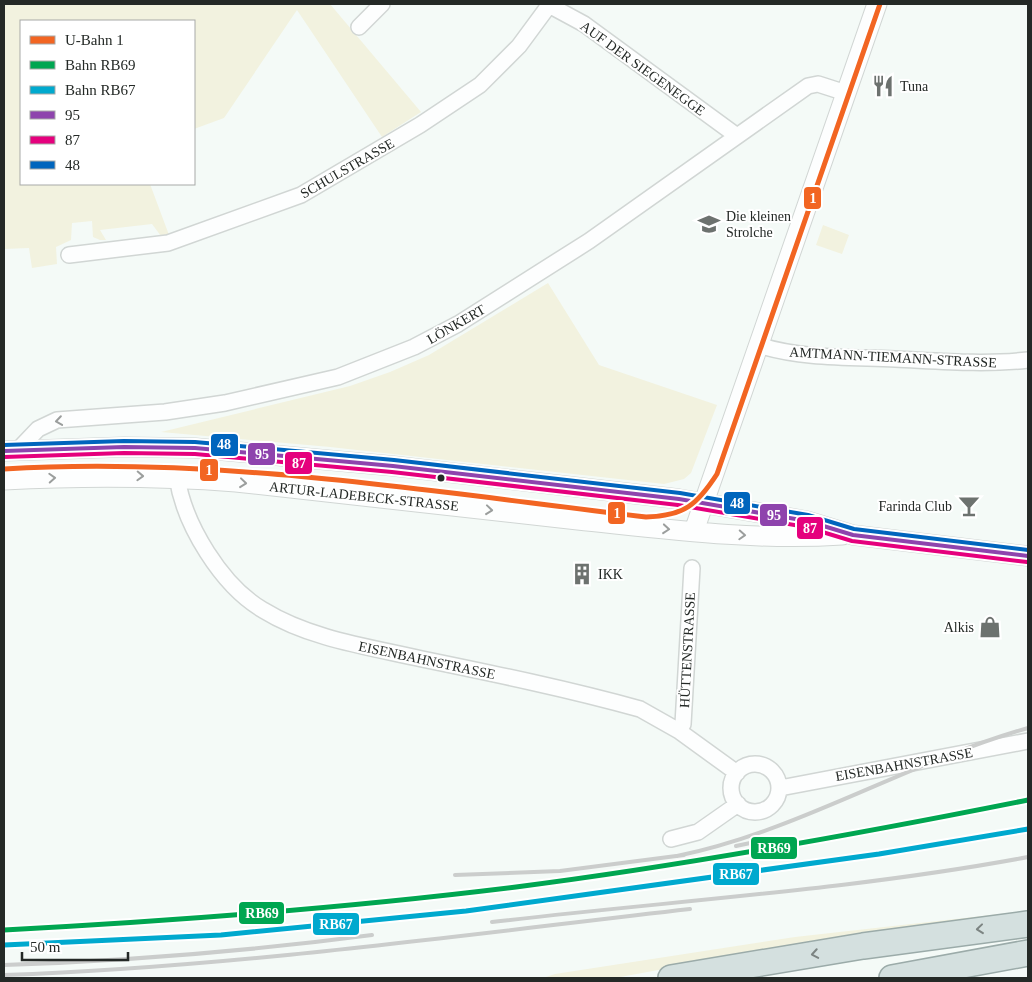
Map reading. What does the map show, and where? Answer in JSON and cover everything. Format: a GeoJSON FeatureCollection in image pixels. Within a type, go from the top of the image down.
{"type":"FeatureCollection","features":[{"type":"Feature","properties":{"kind":"highway"},"geometry":{"type":"LineString","coordinates":[[671,978],[863,946],[1028,924]]}},
{"type":"Feature","properties":{"kind":"highway"},"geometry":{"type":"LineString","coordinates":[[892,978],[1028,953]]}},
{"type":"Feature","properties":{"kind":"street"},"geometry":{"type":"LineString","coordinates":[[359,27],[382,4]]}},
{"type":"Feature","properties":{"kind":"street","name":"AUF DER SIEGENEGGE"},"geometry":{"type":"LineString","coordinates":[[549,4],[584,24],[737,136]]}},
{"type":"Feature","properties":{"kind":"street","name":"SCHULSTRASSE"},"geometry":{"type":"LineString","coordinates":[[69,255],[168,242],[301,195],[420,125],[480,85],[519,46],[549,4]]}},
{"type":"Feature","properties":{"kind":"street"},"geometry":{"type":"LineString","coordinates":[[694,531],[877,4]]}},
{"type":"Feature","properties":{"kind":"street","name":"LÖNKERT"},"geometry":{"type":"LineString","coordinates":[[11,451],[48,423],[196,408],[280,392],[338,377],[406,351],[458,324],[582,246],[813,84],[846,93]]}},
{"type":"Feature","properties":{"kind":"street","name":"AMTMANN-TIEMANN-STRASSE"},"geometry":{"type":"LineString","coordinates":[[758,345],[784,353],[818,356],[979,362],[1028,360]]}},
{"type":"Feature","properties":{"kind":"street"},"geometry":{"type":"LineString","coordinates":[[11,451],[124,447],[249,452],[550,483],[704,503],[807,521],[853,535],[1028,556]]}},
{"type":"Feature","properties":{"kind":"street","name":"ARTUR-LADEBECK-STRASSE"},"geometry":{"type":"LineString","coordinates":[[4,480],[103,475],[177,477],[694,531],[809,538],[853,535]]}},
{"type":"Feature","properties":{"kind":"street","name":"EISENBAHNSTRASSE"},"geometry":{"type":"LineString","coordinates":[[177,477],[179,494],[215,565],[239,593],[264,611],[291,624],[341,641],[640,709],[679,731],[737,773]]}},
{"type":"Feature","properties":{"kind":"street","name":"HÜTTENSTRASSE"},"geometry":{"type":"LineString","coordinates":[[679,731],[683,724],[692,568]]}},
{"type":"Feature","properties":{"kind":"street","name":"EISENBAHNSTRASSE"},"geometry":{"type":"LineString","coordinates":[[780,788],[1028,741]]}},
{"type":"Feature","properties":{"kind":"street"},"geometry":{"type":"LineString","coordinates":[[750,764],[762,764],[776,774],[780,788],[776,801],[765,810],[752,812],[738,804],[732,789],[737,773],[750,764]]}},
{"type":"Feature","properties":{"kind":"street"},"geometry":{"type":"LineString","coordinates":[[671,840],[698,832],[738,804]]}},
{"type":"Feature","properties":{"kind":"green space"},"geometry":{"type":"Polygon","coordinates":[[[4,4],[330,4],[421,112],[382,137],[297,10],[224,118],[195,129],[195,20],[20,20],[20,185],[150,185],[169,235],[161,236],[152,224],[100,230],[106,240],[100,240],[93,237],[92,221],[72,223],[71,240],[56,247],[57,264],[32,268],[29,248],[4,249],[4,4]]]}},
{"type":"Feature","properties":{"kind":"green space"},"geometry":{"type":"Polygon","coordinates":[[[823,225],[849,235],[842,254],[816,245],[823,225]]]}},
{"type":"Feature","properties":{"kind":"green space"},"geometry":{"type":"Polygon","coordinates":[[[548,283],[599,365],[717,405],[691,473],[684,479],[664,484],[330,447],[161,432],[350,386],[390,372],[429,355],[548,283]]]}},
{"type":"Feature","properties":{"kind":"green space"},"geometry":{"type":"Polygon","coordinates":[[[1028,911],[1028,916],[707,961],[615,978],[543,978],[555,974],[795,937],[1028,911]]]}},
{"type":"Feature","properties":{"kind":"railway"},"geometry":{"type":"LineString","coordinates":[[677,856],[722,845],[766,830],[983,742],[1028,728]]}},
{"type":"Feature","properties":{"kind":"railway"},"geometry":{"type":"LineString","coordinates":[[736,846],[755,842]]}},
{"type":"Feature","properties":{"kind":"railway"},"geometry":{"type":"LineString","coordinates":[[455,875],[560,871],[684,855]]}},
{"type":"Feature","properties":{"kind":"railway"},"geometry":{"type":"LineString","coordinates":[[492,922],[828,887],[1028,857]]}},
{"type":"Feature","properties":{"kind":"railway"},"geometry":{"type":"LineString","coordinates":[[4,975],[176,965],[347,949],[690,909]]}},
{"type":"Feature","properties":{"kind":"railway"},"geometry":{"type":"LineString","coordinates":[[4,965],[188,954],[372,935]]}},
{"type":"Feature","properties":{"kind":"metro line","name":"1"},"geometry":{"type":"LineString","coordinates":[[4,469],[85,466],[245,472],[406,487],[646,517],[670,514],[688,507],[703,494],[717,474],[880,4]]}},
{"type":"Feature","properties":{"kind":"rail line","name":"RB69"},"geometry":{"type":"LineString","coordinates":[[4,930],[260,913],[516,887],[645,869],[773,848],[1028,800]]}},
{"type":"Feature","properties":{"kind":"rail line","name":"RB67"},"geometry":{"type":"LineString","coordinates":[[4,945],[221,935],[466,911],[879,854],[1028,829]]}},
{"type":"Feature","properties":{"kind":"transit line","name":"48"},"geometry":{"type":"LineString","coordinates":[[4,445],[124,441],[195,442],[394,460],[680,493],[808,515],[854,529],[1028,550]]}},
{"type":"Feature","properties":{"kind":"transit line","name":"95"},"geometry":{"type":"LineString","coordinates":[[4,451],[124,447],[195,448],[393,466],[679,499],[807,521],[853,535],[1028,556]]}},
{"type":"Feature","properties":{"kind":"transit line","name":"87"},"geometry":{"type":"LineString","coordinates":[[4,457],[124,453],[195,454],[392,472],[678,505],[806,527],[852,541],[1027,562]]}},
{"type":"Feature","properties":{"kind":"place","name":"Tuna"},"geometry":{"type":"Point","coordinates":[883,86]}},
{"type":"Feature","properties":{"kind":"place","name":"Die kleinen Strolche"},"geometry":{"type":"Point","coordinates":[709,224]}},
{"type":"Feature","properties":{"kind":"place","name":"Farinda Club"},"geometry":{"type":"Point","coordinates":[969,506]}},
{"type":"Feature","properties":{"kind":"place","name":"IKK"},"geometry":{"type":"Point","coordinates":[582,574]}},
{"type":"Feature","properties":{"kind":"place","name":"Alkis"},"geometry":{"type":"Point","coordinates":[990,627]}}]}
